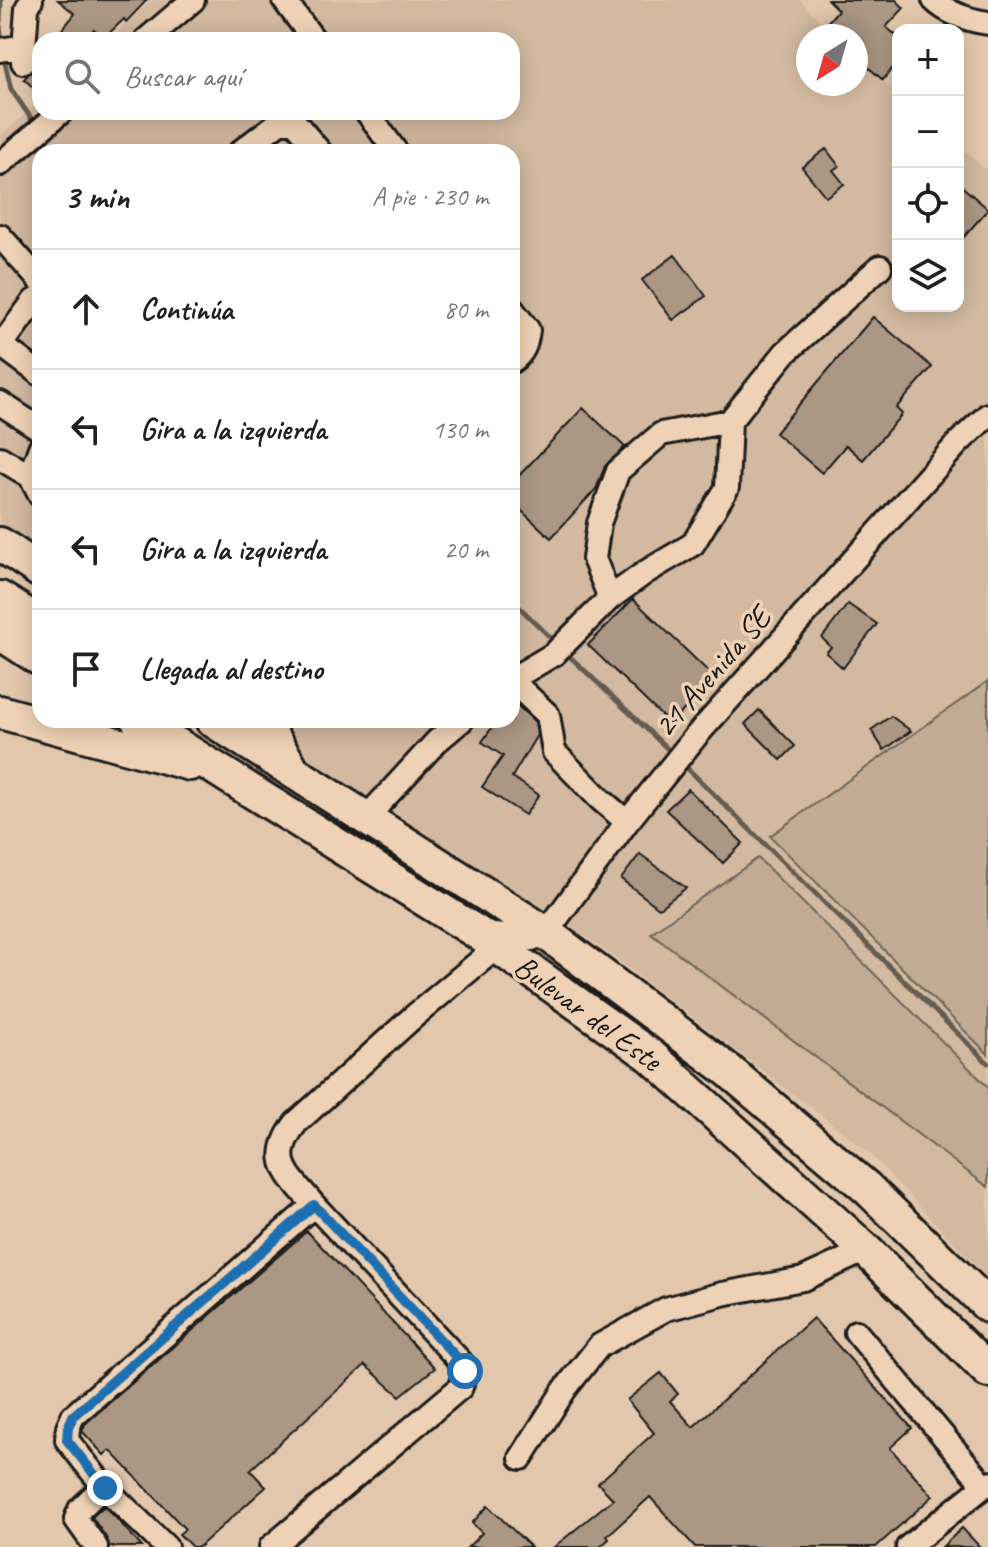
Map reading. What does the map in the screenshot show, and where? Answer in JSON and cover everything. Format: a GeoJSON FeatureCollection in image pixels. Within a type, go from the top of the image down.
{"type":"FeatureCollection","features":[{"type":"Feature","properties":{"kind":"highway"},"geometry":{"type":"LineString","coordinates":[[0,544],[32,566]]}},
{"type":"Feature","properties":{"kind":"highway"},"geometry":{"type":"LineString","coordinates":[[0,565],[15,574],[32,576]]}},
{"type":"Feature","properties":{"kind":"highway"},"geometry":{"type":"LineString","coordinates":[[0,585],[32,605]]}},
{"type":"Feature","properties":{"kind":"highway"},"geometry":{"type":"LineString","coordinates":[[0,598],[32,618]]}},
{"type":"Feature","properties":{"kind":"highway"},"geometry":{"type":"LineString","coordinates":[[0,633],[32,654]]}},
{"type":"Feature","properties":{"kind":"highway"},"geometry":{"type":"LineString","coordinates":[[0,712],[32,721]]}},
{"type":"Feature","properties":{"kind":"highway"},"geometry":{"type":"LineString","coordinates":[[59,728],[222,772]]}},
{"type":"Feature","properties":{"kind":"highway","name":"Bulevar del Este"},"geometry":{"type":"LineString","coordinates":[[151,728],[487,940],[651,1056],[866,1250],[988,1371]]}},
{"type":"Feature","properties":{"kind":"highway","name":"Bulevar del Este"},"geometry":{"type":"LineString","coordinates":[[225,728],[546,933],[728,1070],[867,1188],[988,1306]]}},
{"type":"Feature","properties":{"kind":"highway"},"geometry":{"type":"LineString","coordinates":[[266,728],[294,772]]}},
{"type":"Feature","properties":{"kind":"street"},"geometry":{"type":"LineString","coordinates":[[15,52],[31,0]]}},
{"type":"Feature","properties":{"kind":"street"},"geometry":{"type":"LineString","coordinates":[[155,32],[193,0]]}},
{"type":"Feature","properties":{"kind":"street"},"geometry":{"type":"LineString","coordinates":[[284,0],[308,32]]}},
{"type":"Feature","properties":{"kind":"street"},"geometry":{"type":"LineString","coordinates":[[934,0],[941,7],[983,17]]}},
{"type":"Feature","properties":{"kind":"street"},"geometry":{"type":"LineString","coordinates":[[0,164],[52,120]]}},
{"type":"Feature","properties":{"kind":"street"},"geometry":{"type":"LineString","coordinates":[[250,144],[278,123],[293,120],[313,144]]}},
{"type":"Feature","properties":{"kind":"street"},"geometry":{"type":"LineString","coordinates":[[373,120],[390,144]]}},
{"type":"Feature","properties":{"kind":"street"},"geometry":{"type":"LineString","coordinates":[[0,236],[32,272]]}},
{"type":"Feature","properties":{"kind":"street"},"geometry":{"type":"LineString","coordinates":[[520,675],[554,654],[610,598],[693,544],[727,488],[730,421],[785,353],[880,267]]}},
{"type":"Feature","properties":{"kind":"street"},"geometry":{"type":"LineString","coordinates":[[32,304],[0,346],[32,368]]}},
{"type":"Feature","properties":{"kind":"street"},"geometry":{"type":"LineString","coordinates":[[520,320],[528,330],[520,355]]}},
{"type":"Feature","properties":{"kind":"street"},"geometry":{"type":"LineString","coordinates":[[0,403],[32,424]]}},
{"type":"Feature","properties":{"kind":"street","name":"21 Avenida SE"},"geometry":{"type":"LineString","coordinates":[[546,933],[627,822],[696,736],[959,442],[988,415]]}},
{"type":"Feature","properties":{"kind":"street"},"geometry":{"type":"LineString","coordinates":[[610,598],[594,559],[599,523],[618,471],[661,434],[730,421]]}},
{"type":"Feature","properties":{"kind":"street"},"geometry":{"type":"LineString","coordinates":[[0,458],[32,484]]}},
{"type":"Feature","properties":{"kind":"street"},"geometry":{"type":"LineString","coordinates":[[520,688],[548,715],[554,752],[627,822]]}},
{"type":"Feature","properties":{"kind":"street"},"geometry":{"type":"LineString","coordinates":[[366,818],[452,728]]}},
{"type":"Feature","properties":{"kind":"street"},"geometry":{"type":"LineString","coordinates":[[271,1547],[461,1387],[465,1371],[461,1362],[314,1205],[282,1166],[281,1151],[285,1138],[296,1123],[400,1029],[487,940],[532,939],[546,933]]}},
{"type":"Feature","properties":{"kind":"street"},"geometry":{"type":"LineString","coordinates":[[166,1547],[104,1486],[67,1440],[73,1416],[314,1205]]}},
{"type":"Feature","properties":{"kind":"street"},"geometry":{"type":"LineString","coordinates":[[521,1458],[565,1389],[599,1346],[666,1309],[722,1294],[803,1279],[866,1250]]}},
{"type":"Feature","properties":{"kind":"street"},"geometry":{"type":"LineString","coordinates":[[856,1332],[986,1484],[908,1547]]}},
{"type":"Feature","properties":{"kind":"street"},"geometry":{"type":"LineString","coordinates":[[96,1547],[76,1519],[80,1509],[104,1486]]}},
{"type":"Feature","properties":{"kind":"shaded area"},"geometry":{"type":"Polygon","coordinates":[[[152,0],[800,0],[823,24],[796,24],[796,96],[868,96],[868,67],[892,88],[892,312],[964,312],[964,150],[988,171],[988,1278],[865,1149],[594,942],[258,728],[520,728],[520,144],[32,144],[32,585],[0,565],[0,136],[32,108],[32,120],[520,120],[520,32],[117,32],[152,0]]]}},
{"type":"Feature","properties":{"kind":"shaded area"},"geometry":{"type":"Polygon","coordinates":[[[988,681],[988,1054],[770,836],[988,681]]]}},
{"type":"Feature","properties":{"kind":"shaded area"},"geometry":{"type":"Polygon","coordinates":[[[758,858],[988,1087],[988,1187],[651,933],[758,858]]]}},
{"type":"Feature","properties":{"kind":"building"},"geometry":{"type":"Polygon","coordinates":[[[58,0],[147,0],[126,22],[124,19],[110,32],[97,32],[94,29],[92,32],[60,32],[75,14],[58,0]]]}},
{"type":"Feature","properties":{"kind":"building"},"geometry":{"type":"Polygon","coordinates":[[[828,0],[896,0],[904,8],[886,27],[892,32],[892,69],[883,80],[868,67],[868,24],[826,24],[838,10],[828,0]]]}},
{"type":"Feature","properties":{"kind":"building"},"geometry":{"type":"Polygon","coordinates":[[[32,70],[32,86],[24,79],[32,70]]]}},
{"type":"Feature","properties":{"kind":"building"},"geometry":{"type":"Polygon","coordinates":[[[826,149],[839,166],[833,170],[844,184],[826,197],[802,167],[826,149]]]}},
{"type":"Feature","properties":{"kind":"building"},"geometry":{"type":"Polygon","coordinates":[[[964,188],[988,209],[964,237],[964,188]]]}},
{"type":"Feature","properties":{"kind":"building"},"geometry":{"type":"Polygon","coordinates":[[[675,255],[706,296],[673,320],[642,280],[675,255]]]}},
{"type":"Feature","properties":{"kind":"building"},"geometry":{"type":"Polygon","coordinates":[[[873,317],[932,367],[896,408],[902,414],[863,460],[846,445],[822,473],[775,433],[873,317]]]}},
{"type":"Feature","properties":{"kind":"building"},"geometry":{"type":"Polygon","coordinates":[[[583,408],[625,447],[605,466],[596,489],[551,538],[520,509],[520,475],[583,408]]]}},
{"type":"Feature","properties":{"kind":"building"},"geometry":{"type":"Polygon","coordinates":[[[633,599],[715,678],[670,724],[588,645],[633,599]]]}},
{"type":"Feature","properties":{"kind":"building"},"geometry":{"type":"Polygon","coordinates":[[[848,604],[877,624],[843,668],[826,653],[831,647],[822,638],[848,604]]]}},
{"type":"Feature","properties":{"kind":"building"},"geometry":{"type":"Polygon","coordinates":[[[520,708],[535,722],[537,735],[512,777],[539,795],[525,815],[482,787],[503,756],[482,742],[492,728],[520,728],[520,708]]]}},
{"type":"Feature","properties":{"kind":"building"},"geometry":{"type":"Polygon","coordinates":[[[759,710],[795,746],[781,760],[745,724],[759,710]]]}},
{"type":"Feature","properties":{"kind":"building"},"geometry":{"type":"Polygon","coordinates":[[[891,716],[911,731],[884,750],[871,730],[891,716]]]}},
{"type":"Feature","properties":{"kind":"building"},"geometry":{"type":"Polygon","coordinates":[[[688,789],[743,843],[723,863],[666,810],[688,789]]]}},
{"type":"Feature","properties":{"kind":"building"},"geometry":{"type":"Polygon","coordinates":[[[640,854],[686,888],[659,908],[621,879],[640,854]]]}},
{"type":"Feature","properties":{"kind":"building"},"geometry":{"type":"Polygon","coordinates":[[[307,1231],[435,1368],[400,1396],[365,1365],[250,1470],[266,1487],[199,1547],[192,1547],[179,1534],[185,1529],[110,1450],[104,1455],[82,1431],[85,1424],[307,1231]]]}},
{"type":"Feature","properties":{"kind":"building"},"geometry":{"type":"Polygon","coordinates":[[[813,1318],[912,1428],[890,1448],[933,1496],[876,1547],[695,1547],[650,1497],[607,1536],[609,1539],[600,1547],[554,1547],[613,1499],[598,1483],[654,1433],[627,1400],[661,1373],[678,1394],[670,1401],[693,1427],[813,1318]]]}},
{"type":"Feature","properties":{"kind":"building"},"geometry":{"type":"Polygon","coordinates":[[[104,1506],[142,1547],[110,1547],[92,1517],[104,1506]]]}},
{"type":"Feature","properties":{"kind":"building"},"geometry":{"type":"Polygon","coordinates":[[[488,1506],[531,1547],[468,1547],[482,1533],[472,1523],[488,1506]]]}},
{"type":"Feature","properties":{"kind":"building"},"geometry":{"type":"Polygon","coordinates":[[[962,1528],[980,1547],[942,1547],[962,1528]]]}},
{"type":"Feature","properties":{"kind":"waterway"},"geometry":{"type":"LineString","coordinates":[[0,22],[1,0]]}},
{"type":"Feature","properties":{"kind":"waterway"},"geometry":{"type":"LineString","coordinates":[[0,26],[2,44]]}},
{"type":"Feature","properties":{"kind":"waterway"},"geometry":{"type":"LineString","coordinates":[[3,54],[11,89],[32,120]]}},
{"type":"Feature","properties":{"kind":"waterway"},"geometry":{"type":"LineString","coordinates":[[32,120],[35,124]]}},
{"type":"Feature","properties":{"kind":"waterway"},"geometry":{"type":"LineString","coordinates":[[520,608],[557,644]]}},
{"type":"Feature","properties":{"kind":"waterway"},"geometry":{"type":"LineString","coordinates":[[564,651],[673,754]]}},
{"type":"Feature","properties":{"kind":"waterway"},"geometry":{"type":"LineString","coordinates":[[683,764],[988,1063]]}},
{"type":"Feature","properties":{"kind":"route"},"geometry":{"type":"LineString","coordinates":[[105,1488],[67,1440],[73,1416],[314,1205],[461,1362],[465,1371]]}}]}
